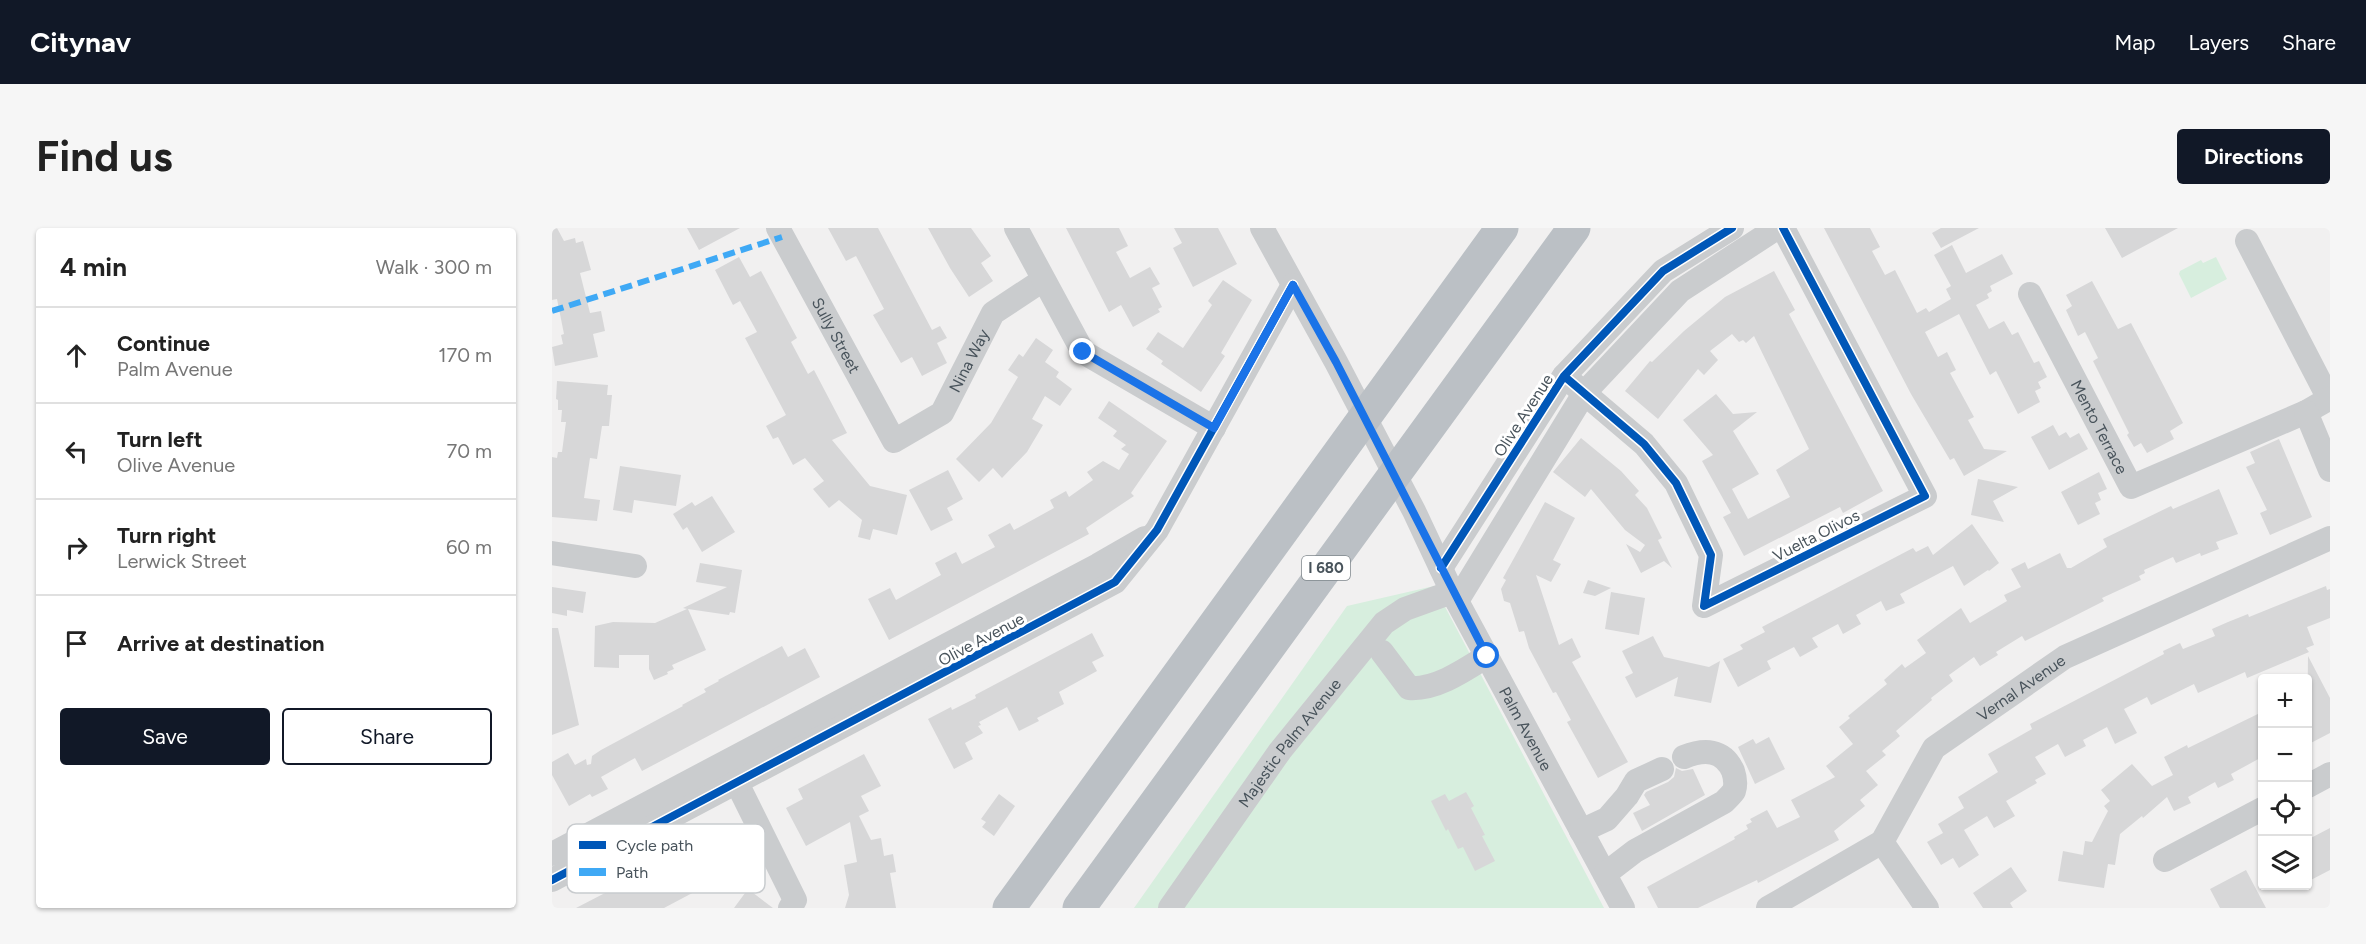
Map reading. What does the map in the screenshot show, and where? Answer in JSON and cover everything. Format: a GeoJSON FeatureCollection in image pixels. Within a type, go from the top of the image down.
{"type":"FeatureCollection","features":[{"type":"Feature","properties":{"kind":"highway"},"geometry":{"type":"LineString","coordinates":[[1009,908],[1502,228]]}},
{"type":"Feature","properties":{"kind":"highway","name":"I 680"},"geometry":{"type":"LineString","coordinates":[[1079,908],[1574,228]]}},
{"type":"Feature","properties":{"kind":"street","name":"Sully Street"},"geometry":{"type":"LineString","coordinates":[[778,228],[894,441]]}},
{"type":"Feature","properties":{"kind":"street"},"geometry":{"type":"LineString","coordinates":[[1016,228],[1083,352],[1214,428]]}},
{"type":"Feature","properties":{"kind":"street","name":"Palm Avenue"},"geometry":{"type":"LineString","coordinates":[[1262,228],[1414,511],[1455,597],[1623,908]]}},
{"type":"Feature","properties":{"kind":"street","name":"Olive Avenue"},"geometry":{"type":"LineString","coordinates":[[1441,568],[1564,376],[1663,271],[1732,228]]}},
{"type":"Feature","properties":{"kind":"street"},"geometry":{"type":"LineString","coordinates":[[1455,597],[1586,392],[1680,291],[1777,228]]}},
{"type":"Feature","properties":{"kind":"street","name":"Vuelta Olivos"},"geometry":{"type":"LineString","coordinates":[[1564,376],[1586,392],[1644,444],[1676,483],[1711,555],[1704,606],[1925,496],[1783,228]]}},
{"type":"Feature","properties":{"kind":"street"},"geometry":{"type":"LineString","coordinates":[[2247,241],[2330,399],[2306,412],[2330,470]]}},
{"type":"Feature","properties":{"kind":"street","name":"Nina Way"},"geometry":{"type":"LineString","coordinates":[[894,441],[942,413],[993,313],[1044,280]]}},
{"type":"Feature","properties":{"kind":"street","name":"Olive Avenue"},"geometry":{"type":"LineString","coordinates":[[645,824],[737,784],[1115,582],[1157,530],[1293,285]]}},
{"type":"Feature","properties":{"kind":"street","name":"Mento Terrace"},"geometry":{"type":"LineString","coordinates":[[2030,294],[2131,487],[2306,412]]}},
{"type":"Feature","properties":{"kind":"street","name":"Olive Avenue"},"geometry":{"type":"LineString","coordinates":[[621,824],[726,762],[1098,565],[1157,530]]}},
{"type":"Feature","properties":{"kind":"street","name":"Vernal Avenue"},"geometry":{"type":"LineString","coordinates":[[1882,842],[1935,748],[2065,657],[2330,538]]}},
{"type":"Feature","properties":{"kind":"street"},"geometry":{"type":"LineString","coordinates":[[552,553],[634,566]]}},
{"type":"Feature","properties":{"kind":"street","name":"Majestic Palm Avenue"},"geometry":{"type":"LineString","coordinates":[[1170,908],[1280,751],[1384,623],[1405,609],[1429,600],[1455,597]]}},
{"type":"Feature","properties":{"kind":"street"},"geometry":{"type":"LineString","coordinates":[[1382,652],[1409,688],[1421,689],[1468,668],[1487,656]]}},
{"type":"Feature","properties":{"kind":"street"},"geometry":{"type":"LineString","coordinates":[[1605,874],[1635,851],[1724,802],[1734,790],[1735,779],[1732,770],[1718,753],[1698,751],[1684,757]]}},
{"type":"Feature","properties":{"kind":"street"},"geometry":{"type":"LineString","coordinates":[[726,762],[757,824]]}},
{"type":"Feature","properties":{"kind":"street"},"geometry":{"type":"LineString","coordinates":[[1581,831],[1607,819],[1627,796],[1636,781],[1662,769]]}},
{"type":"Feature","properties":{"kind":"street"},"geometry":{"type":"LineString","coordinates":[[2312,783],[2330,774]]}},
{"type":"Feature","properties":{"kind":"street"},"geometry":{"type":"LineString","coordinates":[[2164,860],[2258,811]]}},
{"type":"Feature","properties":{"kind":"street"},"geometry":{"type":"LineString","coordinates":[[765,840],[795,900],[790,908]]}},
{"type":"Feature","properties":{"kind":"street"},"geometry":{"type":"LineString","coordinates":[[1768,908],[1882,842],[1928,908]]}},
{"type":"Feature","properties":{"kind":"green space"},"geometry":{"type":"Polygon","coordinates":[[[2216,257],[2227,279],[2191,298],[2179,274],[2180,271],[2201,260],[2203,263],[2216,257]]]}},
{"type":"Feature","properties":{"kind":"green space"},"geometry":{"type":"Polygon","coordinates":[[[1434,586],[1604,908],[1134,908],[1347,606],[1434,586]]]}},
{"type":"Feature","properties":{"kind":"building"},"geometry":{"type":"Polygon","coordinates":[[[552,228],[557,228],[564,241],[575,238],[576,243],[583,241],[591,270],[580,273],[590,313],[601,311],[605,331],[593,334],[598,357],[555,366],[552,347],[563,344],[561,335],[564,334],[557,299],[552,300],[552,228]]]}},
{"type":"Feature","properties":{"kind":"building"},"geometry":{"type":"Polygon","coordinates":[[[687,228],[740,228],[699,250],[687,228]]]}},
{"type":"Feature","properties":{"kind":"building"},"geometry":{"type":"Polygon","coordinates":[[[828,228],[878,228],[932,330],[940,326],[947,338],[937,343],[947,363],[922,376],[912,357],[901,363],[873,315],[884,309],[856,256],[846,261],[828,228]]]}},
{"type":"Feature","properties":{"kind":"building"},"geometry":{"type":"Polygon","coordinates":[[[928,228],[971,228],[991,256],[981,263],[993,281],[969,297],[928,228]]]}},
{"type":"Feature","properties":{"kind":"building"},"geometry":{"type":"Polygon","coordinates":[[[1066,228],[1119,228],[1128,246],[1116,252],[1130,278],[1150,267],[1160,284],[1152,288],[1162,307],[1158,309],[1160,312],[1133,327],[1121,305],[1109,312],[1066,228]]]}},
{"type":"Feature","properties":{"kind":"building"},"geometry":{"type":"Polygon","coordinates":[[[1174,228],[1218,228],[1237,264],[1193,287],[1173,248],[1182,243],[1174,228]]]}},
{"type":"Feature","properties":{"kind":"building"},"geometry":{"type":"Polygon","coordinates":[[[1824,228],[1870,228],[1880,247],[1872,251],[1885,275],[1895,270],[1917,313],[1926,308],[1929,312],[1951,299],[1946,289],[1951,286],[1934,255],[1952,245],[1966,273],[2002,254],[2013,274],[1990,286],[1992,291],[1987,294],[1989,298],[1976,305],[1989,329],[2004,321],[2012,335],[2018,332],[2034,363],[2039,361],[2047,377],[2038,382],[2041,388],[2035,391],[2040,402],[2018,414],[1996,371],[1990,375],[1959,314],[1925,332],[1938,357],[1947,352],[1956,370],[1950,373],[1974,417],[1968,420],[1984,449],[2007,451],[1964,476],[1954,458],[1950,460],[1911,394],[1824,228]]]}},
{"type":"Feature","properties":{"kind":"building"},"geometry":{"type":"Polygon","coordinates":[[[1941,228],[1979,228],[1941,248],[1932,233],[1941,228]]]}},
{"type":"Feature","properties":{"kind":"building"},"geometry":{"type":"Polygon","coordinates":[[[2105,228],[2178,228],[2122,258],[2105,228]]]}},
{"type":"Feature","properties":{"kind":"building"},"geometry":{"type":"Polygon","coordinates":[[[739,257],[750,277],[761,271],[797,338],[791,342],[808,374],[814,370],[847,433],[832,440],[870,486],[907,495],[897,535],[873,529],[870,540],[858,537],[862,520],[839,500],[829,508],[813,489],[824,481],[805,458],[793,465],[778,437],[773,439],[766,426],[786,415],[745,338],[757,332],[740,301],[733,305],[715,270],[739,257]]]}},
{"type":"Feature","properties":{"kind":"building"},"geometry":{"type":"Polygon","coordinates":[[[1774,271],[1795,310],[1789,314],[1883,491],[1843,513],[1840,507],[1744,556],[1723,517],[1731,513],[1702,461],[1713,455],[1683,420],[1716,394],[1733,414],[1757,412],[1733,431],[1759,474],[1732,489],[1748,519],[1790,497],[1776,470],[1809,449],[1754,336],[1746,343],[1743,340],[1739,342],[1732,334],[1710,351],[1718,360],[1704,375],[1698,369],[1658,419],[1625,391],[1650,361],[1652,362],[1684,331],[1725,297],[1774,271]]]}},
{"type":"Feature","properties":{"kind":"building"},"geometry":{"type":"Polygon","coordinates":[[[1223,280],[1252,300],[1221,353],[1225,356],[1201,392],[1161,364],[1163,361],[1146,349],[1158,332],[1183,348],[1212,305],[1208,301],[1223,280]]]}},
{"type":"Feature","properties":{"kind":"building"},"geometry":{"type":"Polygon","coordinates":[[[2092,281],[2118,329],[2131,323],[2183,423],[2170,431],[2174,439],[2147,453],[2141,443],[2134,447],[2127,435],[2129,433],[2093,361],[2098,358],[2085,332],[2078,336],[2066,310],[2072,306],[2066,295],[2092,281]]]}},
{"type":"Feature","properties":{"kind":"building"},"geometry":{"type":"Polygon","coordinates":[[[1036,338],[1053,350],[1045,362],[1059,372],[1056,377],[1072,389],[1060,406],[1045,396],[1032,419],[1043,425],[1027,452],[1002,478],[993,468],[979,482],[956,459],[991,423],[1018,377],[1008,370],[1019,354],[1023,357],[1036,338]]]}},
{"type":"Feature","properties":{"kind":"building"},"geometry":{"type":"Polygon","coordinates":[[[557,381],[608,385],[607,395],[612,395],[609,426],[602,426],[597,459],[590,458],[584,498],[600,500],[597,521],[552,517],[552,457],[557,458],[558,452],[562,452],[566,422],[561,422],[562,410],[558,410],[557,381]]]}},
{"type":"Feature","properties":{"kind":"building"},"geometry":{"type":"Polygon","coordinates":[[[1109,401],[1167,441],[1131,493],[1134,496],[1086,528],[1089,534],[889,640],[868,599],[890,588],[896,600],[941,575],[935,563],[956,552],[962,564],[995,547],[988,535],[1010,523],[1014,530],[1054,508],[1050,500],[1066,491],[1069,497],[1093,480],[1087,472],[1103,461],[1119,470],[1129,454],[1121,449],[1126,445],[1113,436],[1117,431],[1098,418],[1109,401]]]}},
{"type":"Feature","properties":{"kind":"building"},"geometry":{"type":"Polygon","coordinates":[[[2053,425],[2059,436],[2066,432],[2070,438],[2079,433],[2088,449],[2049,470],[2031,437],[2053,425]]]}},
{"type":"Feature","properties":{"kind":"building"},"geometry":{"type":"Polygon","coordinates":[[[1581,438],[1621,471],[1639,491],[1635,495],[1647,508],[1662,538],[1658,540],[1672,568],[1664,561],[1641,573],[1626,544],[1640,552],[1645,545],[1625,530],[1591,489],[1585,497],[1553,472],[1581,438]]]}},
{"type":"Feature","properties":{"kind":"building"},"geometry":{"type":"Polygon","coordinates":[[[2279,439],[2312,517],[2270,535],[2260,513],[2267,510],[2246,467],[2255,463],[2250,452],[2279,439]]]}},
{"type":"Feature","properties":{"kind":"building"},"geometry":{"type":"Polygon","coordinates":[[[620,466],[681,475],[676,506],[634,500],[632,513],[613,510],[620,466]]]}},
{"type":"Feature","properties":{"kind":"building"},"geometry":{"type":"Polygon","coordinates":[[[948,470],[963,499],[947,508],[953,520],[931,531],[909,490],[948,470]]]}},
{"type":"Feature","properties":{"kind":"building"},"geometry":{"type":"Polygon","coordinates":[[[2099,472],[2107,489],[2098,493],[2101,500],[2095,503],[2100,514],[2078,525],[2061,492],[2099,472]]]}},
{"type":"Feature","properties":{"kind":"building"},"geometry":{"type":"Polygon","coordinates":[[[1978,479],[2018,487],[1993,501],[2004,522],[1971,515],[1978,479]]]}},
{"type":"Feature","properties":{"kind":"building"},"geometry":{"type":"Polygon","coordinates":[[[2219,489],[2238,534],[2216,542],[2219,549],[2201,556],[2200,553],[2176,563],[2173,557],[2144,570],[2145,573],[2139,576],[2141,580],[2102,598],[2104,601],[2025,641],[2022,636],[1996,652],[1998,655],[1980,666],[1974,657],[1949,675],[1953,681],[1896,731],[1900,736],[1882,751],[1886,755],[1866,771],[1878,785],[1860,800],[1865,806],[1834,831],[1839,840],[1758,883],[1757,880],[1698,908],[1658,908],[1647,887],[1735,839],[1734,837],[1748,829],[1746,825],[1752,822],[1750,819],[1767,810],[1777,828],[1800,817],[1791,800],[1835,777],[1826,766],[1853,744],[1839,727],[1850,718],[1848,716],[1887,684],[1884,680],[1902,664],[1905,668],[1926,653],[1917,640],[1961,608],[1970,623],[2007,601],[2004,595],[2021,587],[2011,569],[2025,562],[2028,569],[2060,553],[2067,568],[2071,568],[2107,547],[2103,539],[2171,506],[2173,509],[2219,489]]]}},
{"type":"Feature","properties":{"kind":"building"},"geometry":{"type":"Polygon","coordinates":[[[712,496],[735,532],[702,552],[687,527],[683,530],[673,514],[692,502],[695,506],[712,496]]]}},
{"type":"Feature","properties":{"kind":"building"},"geometry":{"type":"Polygon","coordinates":[[[1545,502],[1575,518],[1553,560],[1561,564],[1551,582],[1536,575],[1559,645],[1572,638],[1581,657],[1572,662],[1628,762],[1598,778],[1567,722],[1571,720],[1556,692],[1553,693],[1529,648],[1524,631],[1519,632],[1510,603],[1504,601],[1501,589],[1506,580],[1503,578],[1545,502]]]}},
{"type":"Feature","properties":{"kind":"building"},"geometry":{"type":"Polygon","coordinates":[[[1972,524],[1999,563],[1989,571],[1964,586],[1953,566],[1900,594],[1905,603],[1886,611],[1881,601],[1856,615],[1861,624],[1843,634],[1838,624],[1812,638],[1818,647],[1800,657],[1794,647],[1767,661],[1771,669],[1738,687],[1723,659],[1743,649],[1740,645],[1765,632],[1762,627],[1913,548],[1916,552],[1928,546],[1933,555],[1972,524]]]}},
{"type":"Feature","properties":{"kind":"building"},"geometry":{"type":"Polygon","coordinates":[[[700,563],[742,570],[735,613],[730,612],[729,615],[688,609],[706,650],[672,665],[674,669],[667,672],[668,674],[654,680],[649,669],[649,655],[619,655],[619,668],[594,667],[595,626],[613,622],[655,623],[727,587],[696,582],[700,563]]]}},
{"type":"Feature","properties":{"kind":"building"},"geometry":{"type":"Polygon","coordinates":[[[1588,580],[1611,588],[1595,596],[1583,593],[1588,580]]]}},
{"type":"Feature","properties":{"kind":"building"},"geometry":{"type":"Polygon","coordinates":[[[2326,586],[2327,590],[2330,589],[2330,618],[2307,627],[2314,645],[2306,648],[2309,652],[2247,678],[2245,672],[2198,693],[2194,684],[2151,705],[2147,697],[2124,709],[2137,733],[2115,744],[2107,727],[2083,740],[2086,746],[2065,757],[2058,744],[2035,757],[2046,774],[2035,780],[2037,783],[2006,801],[2015,816],[1994,828],[1987,816],[1964,830],[1979,855],[1959,868],[1953,858],[1941,865],[1927,842],[1943,833],[1938,824],[1964,808],[1958,797],[1998,772],[1988,754],[2032,729],[2030,724],[2164,654],[2163,651],[2180,643],[2183,649],[2215,636],[2212,629],[2248,614],[2249,617],[2326,586]]]}},
{"type":"Feature","properties":{"kind":"building"},"geometry":{"type":"Polygon","coordinates":[[[552,587],[586,592],[583,613],[567,610],[567,616],[552,613],[552,587]]]}},
{"type":"Feature","properties":{"kind":"building"},"geometry":{"type":"Polygon","coordinates":[[[1611,592],[1645,598],[1639,635],[1605,629],[1611,592]]]}},
{"type":"Feature","properties":{"kind":"building"},"geometry":{"type":"Polygon","coordinates":[[[552,628],[558,628],[579,725],[552,735],[552,628]]]}},
{"type":"Feature","properties":{"kind":"building"},"geometry":{"type":"Polygon","coordinates":[[[1092,633],[1104,656],[1092,662],[1097,671],[1059,692],[1064,704],[1037,718],[1039,721],[1019,731],[1007,707],[979,722],[981,725],[978,726],[983,733],[965,743],[973,759],[954,769],[928,719],[976,698],[975,695],[1092,633]]]}},
{"type":"Feature","properties":{"kind":"building"},"geometry":{"type":"Polygon","coordinates":[[[1653,636],[1664,657],[1709,667],[1720,661],[1711,703],[1674,696],[1678,677],[1636,698],[1625,677],[1633,673],[1622,651],[1653,636]]]}},
{"type":"Feature","properties":{"kind":"building"},"geometry":{"type":"Polygon","coordinates":[[[782,646],[788,657],[805,648],[820,677],[642,771],[635,758],[601,777],[608,789],[592,797],[590,794],[569,806],[552,775],[552,762],[568,753],[575,765],[586,759],[587,765],[591,764],[592,756],[601,750],[683,706],[706,692],[704,689],[718,680],[782,646]]]}},
{"type":"Feature","properties":{"kind":"building"},"geometry":{"type":"Polygon","coordinates":[[[2308,656],[2330,698],[2330,733],[2312,742],[2312,674],[2308,674],[2308,656]]]}},
{"type":"Feature","properties":{"kind":"building"},"geometry":{"type":"Polygon","coordinates":[[[2258,714],[2258,759],[2231,774],[2234,780],[2218,788],[2215,782],[2188,797],[2191,803],[2174,811],[2167,797],[2120,834],[2115,865],[2108,864],[2104,888],[2058,881],[2063,851],[2083,855],[2085,841],[2092,842],[2108,811],[2104,806],[2110,801],[2101,790],[2132,764],[2152,786],[2173,775],[2164,757],[2187,745],[2188,748],[2258,714]]]}},
{"type":"Feature","properties":{"kind":"building"},"geometry":{"type":"Polygon","coordinates":[[[1769,737],[1785,769],[1755,784],[1738,747],[1753,739],[1756,744],[1769,737]]]}},
{"type":"Feature","properties":{"kind":"building"},"geometry":{"type":"Polygon","coordinates":[[[864,754],[881,786],[861,796],[869,811],[859,816],[871,840],[881,838],[884,856],[893,854],[896,872],[890,873],[896,908],[845,908],[849,895],[844,865],[857,862],[850,822],[806,846],[786,808],[803,799],[798,789],[864,754]]]}},
{"type":"Feature","properties":{"kind":"building"},"geometry":{"type":"Polygon","coordinates":[[[1676,768],[1682,771],[1693,769],[1705,795],[1642,831],[1633,813],[1650,805],[1644,795],[1646,792],[1668,782],[1674,777],[1676,768]]]}},
{"type":"Feature","properties":{"kind":"building"},"geometry":{"type":"Polygon","coordinates":[[[1466,792],[1474,806],[1471,808],[1485,835],[1482,836],[1495,861],[1475,871],[1463,847],[1458,849],[1448,829],[1446,831],[1431,801],[1445,794],[1449,801],[1466,792]]]}},
{"type":"Feature","properties":{"kind":"building"},"geometry":{"type":"Polygon","coordinates":[[[999,794],[1015,806],[994,836],[982,827],[986,822],[981,819],[999,794]]]}},
{"type":"Feature","properties":{"kind":"building"},"geometry":{"type":"Polygon","coordinates":[[[2330,828],[2330,870],[2312,879],[2312,837],[2330,828]]]}},
{"type":"Feature","properties":{"kind":"building"},"geometry":{"type":"Polygon","coordinates":[[[2011,867],[2027,891],[2010,903],[2013,908],[1983,908],[1973,893],[2011,867]]]}},
{"type":"Feature","properties":{"kind":"building"},"geometry":{"type":"Polygon","coordinates":[[[2246,870],[2266,908],[2220,908],[2210,889],[2246,870]]]}},
{"type":"Feature","properties":{"kind":"building"},"geometry":{"type":"Polygon","coordinates":[[[605,893],[692,893],[664,908],[576,908],[605,893]]]}},
{"type":"Feature","properties":{"kind":"building"},"geometry":{"type":"Polygon","coordinates":[[[745,893],[753,893],[773,908],[734,908],[745,893]]]}},
{"type":"Feature","properties":{"kind":"marked path"},"geometry":{"type":"LineString","coordinates":[[552,311],[782,237]]}},
{"type":"Feature","properties":{"kind":"cycle path"},"geometry":{"type":"LineString","coordinates":[[1441,568],[1564,376],[1663,271],[1732,228]]}},
{"type":"Feature","properties":{"kind":"cycle path"},"geometry":{"type":"LineString","coordinates":[[1564,376],[1644,444],[1676,483],[1711,555],[1704,606],[1925,496],[1783,228]]}},
{"type":"Feature","properties":{"kind":"cycle path"},"geometry":{"type":"LineString","coordinates":[[658,824],[1115,582],[1157,530],[1293,285]]}},
{"type":"Feature","properties":{"kind":"cycle path"},"geometry":{"type":"LineString","coordinates":[[552,880],[567,872]]}},
{"type":"Feature","properties":{"kind":"route"},"geometry":{"type":"LineString","coordinates":[[1083,352],[1214,428],[1293,285],[1414,511],[1452,592],[1487,656]]}}]}
